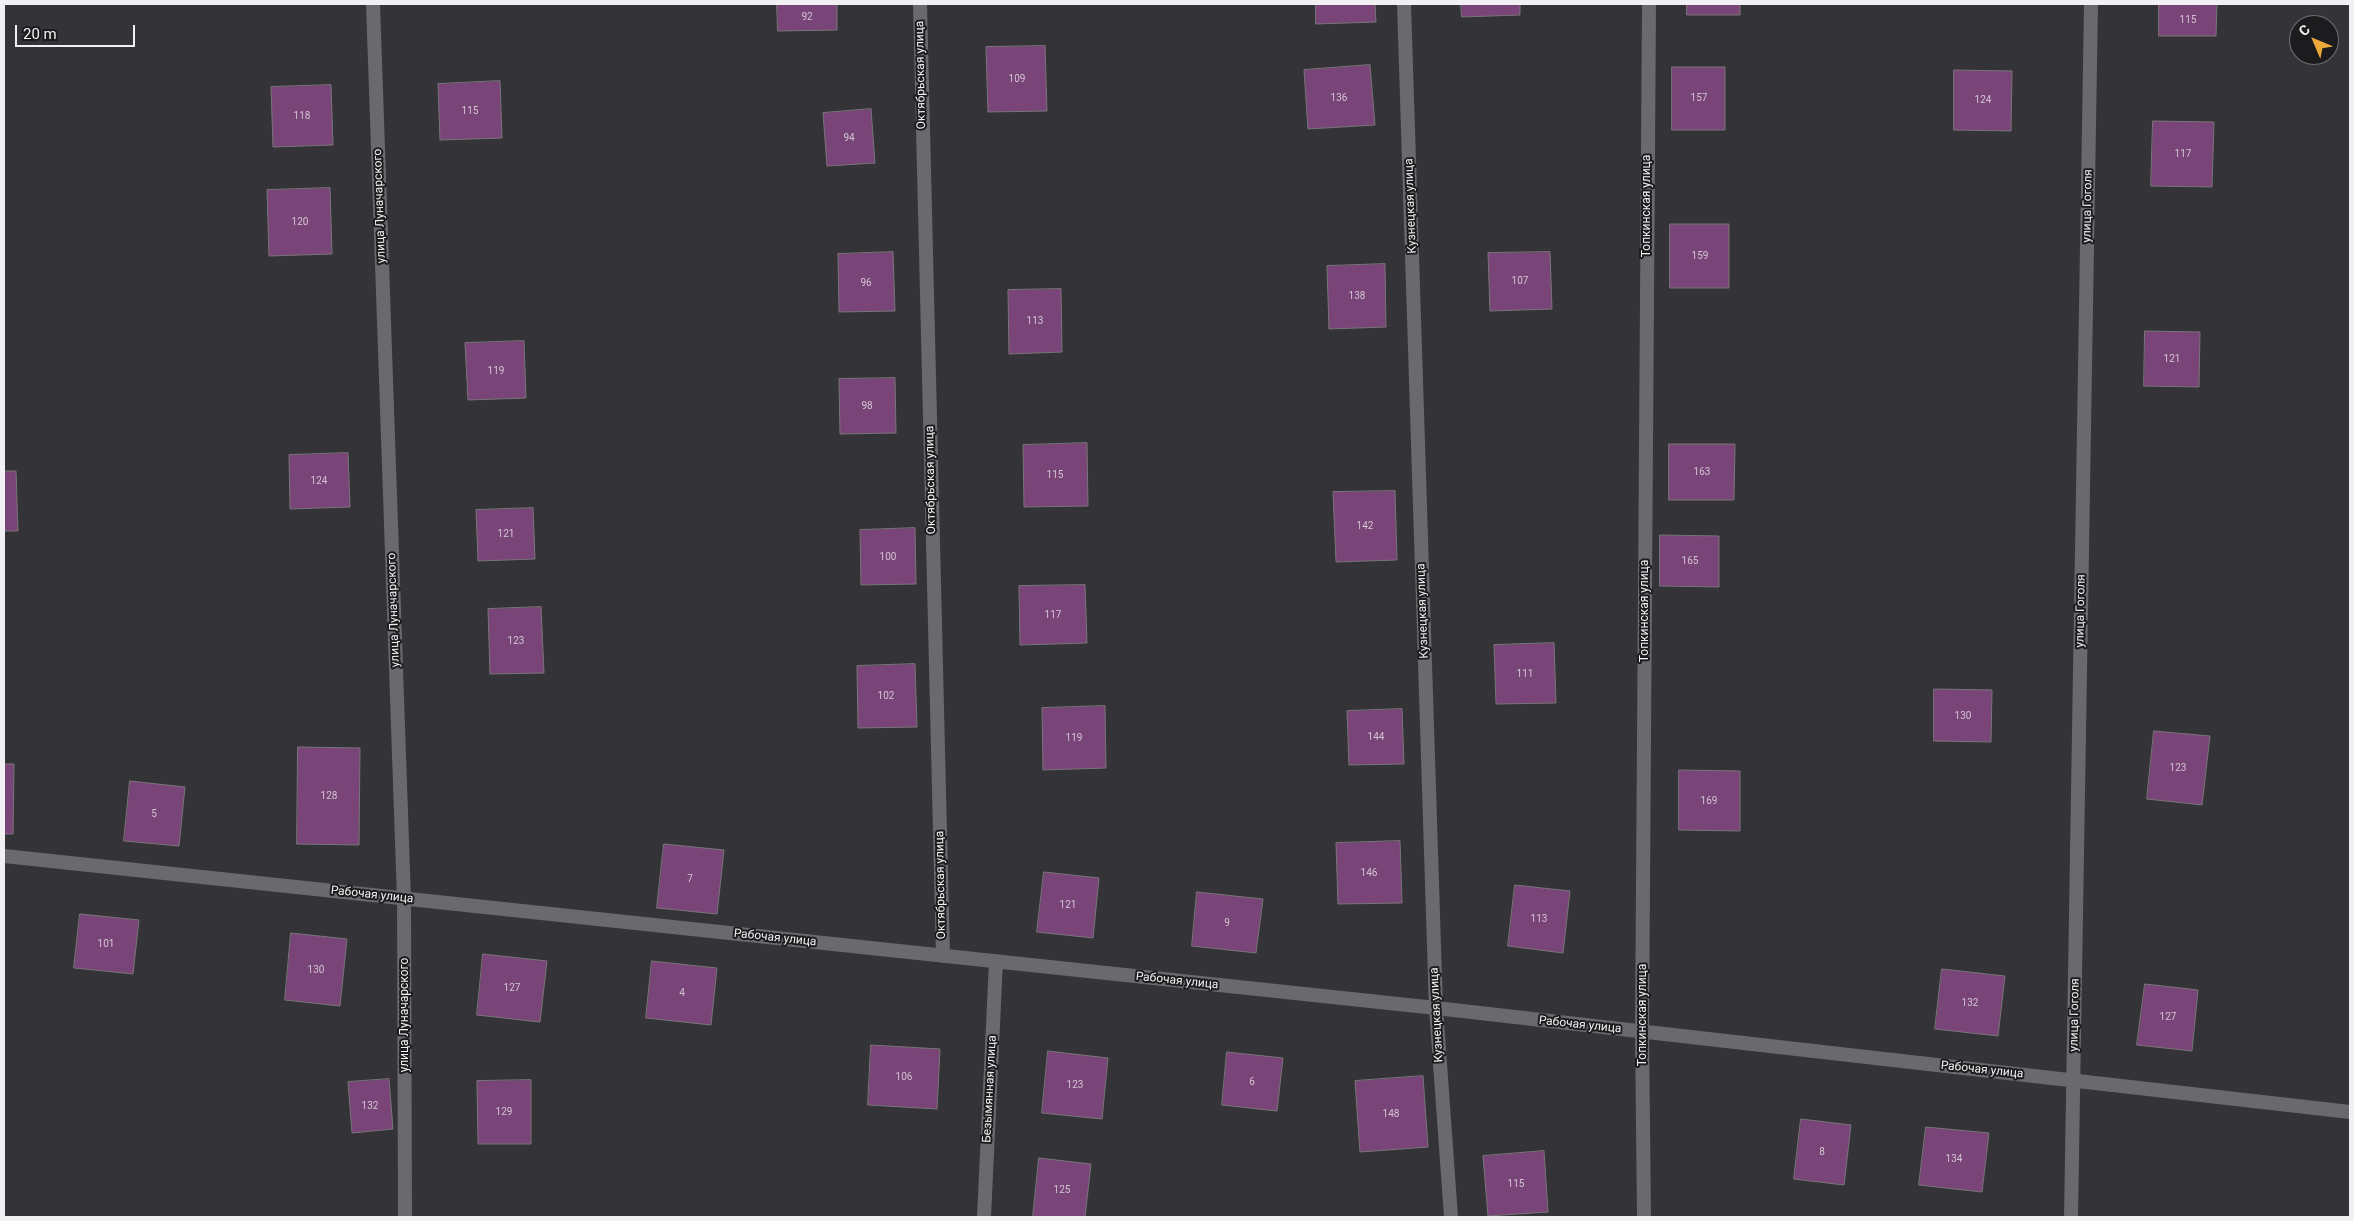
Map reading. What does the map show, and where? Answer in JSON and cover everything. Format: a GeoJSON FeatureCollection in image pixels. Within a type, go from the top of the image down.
{"type":"FeatureCollection","features":[{"type":"Feature","properties":{"kind":"street","name":"улица Луначарского"},"geometry":{"type":"LineString","coordinates":[[373,4],[404,899],[405,1217]]}},
{"type":"Feature","properties":{"kind":"street","name":"Октябрьская улица"},"geometry":{"type":"LineString","coordinates":[[920,4],[943,956]]}},
{"type":"Feature","properties":{"kind":"street","name":"Кузнецкая улица"},"geometry":{"type":"LineString","coordinates":[[1404,4],[1436,1008],[1451,1217]]}},
{"type":"Feature","properties":{"kind":"street","name":"Топкинская улица"},"geometry":{"type":"LineString","coordinates":[[1644,1217],[1642,1032],[1648,4]]}},
{"type":"Feature","properties":{"kind":"street","name":"улица Гоголя"},"geometry":{"type":"LineString","coordinates":[[2071,1217],[2091,4]]}},
{"type":"Feature","properties":{"kind":"street","name":"Рабочая улица"},"geometry":{"type":"LineString","coordinates":[[4,856],[1436,1008],[2350,1112]]}},
{"type":"Feature","properties":{"kind":"street","name":"Безымянная улица"},"geometry":{"type":"LineString","coordinates":[[984,1217],[996,961]]}},
{"type":"Feature","properties":{"kind":"building"},"geometry":{"type":"Polygon","coordinates":[[[777,4],[837,4],[837,30],[778,31],[777,4]]]}},
{"type":"Feature","properties":{"kind":"building"},"geometry":{"type":"Polygon","coordinates":[[[1316,4],[1375,4],[1376,22],[1316,24],[1316,4]]]}},
{"type":"Feature","properties":{"kind":"building"},"geometry":{"type":"Polygon","coordinates":[[[1461,4],[1520,4],[1520,15],[1462,17],[1461,4]]]}},
{"type":"Feature","properties":{"kind":"building"},"geometry":{"type":"Polygon","coordinates":[[[1687,4],[1740,4],[1740,15],[1687,15],[1687,4]]]}},
{"type":"Feature","properties":{"kind":"building"},"geometry":{"type":"Polygon","coordinates":[[[2159,4],[2217,4],[2216,36],[2159,36],[2159,4]]]}},
{"type":"Feature","properties":{"kind":"building"},"geometry":{"type":"Polygon","coordinates":[[[1045,46],[1047,111],[988,112],[986,47],[1045,46]]]}},
{"type":"Feature","properties":{"kind":"building"},"geometry":{"type":"Polygon","coordinates":[[[1370,65],[1375,125],[1308,129],[1304,70],[1370,65]]]}},
{"type":"Feature","properties":{"kind":"building"},"geometry":{"type":"Polygon","coordinates":[[[1672,67],[1725,67],[1725,130],[1672,130],[1672,67]]]}},
{"type":"Feature","properties":{"kind":"building"},"geometry":{"type":"Polygon","coordinates":[[[1954,70],[2012,71],[2011,131],[1954,130],[1954,70]]]}},
{"type":"Feature","properties":{"kind":"building"},"geometry":{"type":"Polygon","coordinates":[[[500,81],[502,138],[440,140],[438,84],[500,81]]]}},
{"type":"Feature","properties":{"kind":"building"},"geometry":{"type":"Polygon","coordinates":[[[331,85],[333,145],[273,147],[271,87],[331,85]]]}},
{"type":"Feature","properties":{"kind":"building"},"geometry":{"type":"Polygon","coordinates":[[[871,109],[875,163],[827,166],[823,113],[871,109]]]}},
{"type":"Feature","properties":{"kind":"building"},"geometry":{"type":"Polygon","coordinates":[[[2153,121],[2214,122],[2212,187],[2151,186],[2153,121]]]}},
{"type":"Feature","properties":{"kind":"building"},"geometry":{"type":"Polygon","coordinates":[[[330,188],[332,254],[269,256],[267,190],[330,188]]]}},
{"type":"Feature","properties":{"kind":"building"},"geometry":{"type":"Polygon","coordinates":[[[1670,224],[1729,224],[1729,288],[1670,288],[1670,224]]]}},
{"type":"Feature","properties":{"kind":"building"},"geometry":{"type":"Polygon","coordinates":[[[893,252],[895,311],[839,312],[838,254],[893,252]]]}},
{"type":"Feature","properties":{"kind":"building"},"geometry":{"type":"Polygon","coordinates":[[[1550,252],[1552,309],[1490,311],[1488,253],[1550,252]]]}},
{"type":"Feature","properties":{"kind":"building"},"geometry":{"type":"Polygon","coordinates":[[[1385,264],[1386,327],[1329,329],[1327,266],[1385,264]]]}},
{"type":"Feature","properties":{"kind":"building"},"geometry":{"type":"Polygon","coordinates":[[[1061,289],[1062,352],[1009,354],[1008,290],[1061,289]]]}},
{"type":"Feature","properties":{"kind":"building"},"geometry":{"type":"Polygon","coordinates":[[[2145,331],[2200,332],[2199,387],[2144,386],[2145,331]]]}},
{"type":"Feature","properties":{"kind":"building"},"geometry":{"type":"Polygon","coordinates":[[[524,341],[526,398],[468,400],[465,343],[524,341]]]}},
{"type":"Feature","properties":{"kind":"building"},"geometry":{"type":"Polygon","coordinates":[[[895,378],[896,433],[840,434],[839,379],[895,378]]]}},
{"type":"Feature","properties":{"kind":"building"},"geometry":{"type":"Polygon","coordinates":[[[1087,443],[1088,506],[1024,507],[1023,445],[1087,443]]]}},
{"type":"Feature","properties":{"kind":"building"},"geometry":{"type":"Polygon","coordinates":[[[1669,444],[1735,444],[1734,500],[1669,500],[1669,444]]]}},
{"type":"Feature","properties":{"kind":"building"},"geometry":{"type":"Polygon","coordinates":[[[348,453],[350,507],[290,509],[289,455],[348,453]]]}},
{"type":"Feature","properties":{"kind":"building"},"geometry":{"type":"Polygon","coordinates":[[[4,471],[16,471],[18,531],[4,531],[4,471]]]}},
{"type":"Feature","properties":{"kind":"building"},"geometry":{"type":"Polygon","coordinates":[[[1395,491],[1397,560],[1336,562],[1333,492],[1395,491]]]}},
{"type":"Feature","properties":{"kind":"building"},"geometry":{"type":"Polygon","coordinates":[[[533,508],[535,559],[478,561],[476,510],[533,508]]]}},
{"type":"Feature","properties":{"kind":"building"},"geometry":{"type":"Polygon","coordinates":[[[915,528],[916,584],[861,585],[860,530],[915,528]]]}},
{"type":"Feature","properties":{"kind":"building"},"geometry":{"type":"Polygon","coordinates":[[[1660,535],[1719,536],[1719,587],[1660,586],[1660,535]]]}},
{"type":"Feature","properties":{"kind":"building"},"geometry":{"type":"Polygon","coordinates":[[[1085,585],[1087,643],[1020,645],[1019,586],[1085,585]]]}},
{"type":"Feature","properties":{"kind":"building"},"geometry":{"type":"Polygon","coordinates":[[[541,607],[544,673],[490,674],[488,609],[541,607]]]}},
{"type":"Feature","properties":{"kind":"building"},"geometry":{"type":"Polygon","coordinates":[[[1554,643],[1556,703],[1496,704],[1494,645],[1554,643]]]}},
{"type":"Feature","properties":{"kind":"building"},"geometry":{"type":"Polygon","coordinates":[[[915,664],[917,727],[858,728],[857,666],[915,664]]]}},
{"type":"Feature","properties":{"kind":"building"},"geometry":{"type":"Polygon","coordinates":[[[1934,689],[1992,690],[1991,742],[1934,741],[1934,689]]]}},
{"type":"Feature","properties":{"kind":"building"},"geometry":{"type":"Polygon","coordinates":[[[1105,706],[1106,768],[1043,770],[1042,708],[1105,706]]]}},
{"type":"Feature","properties":{"kind":"building"},"geometry":{"type":"Polygon","coordinates":[[[1402,709],[1404,764],[1349,765],[1347,711],[1402,709]]]}},
{"type":"Feature","properties":{"kind":"building"},"geometry":{"type":"Polygon","coordinates":[[[2154,731],[2210,736],[2202,805],[2147,799],[2154,731]]]}},
{"type":"Feature","properties":{"kind":"building"},"geometry":{"type":"Polygon","coordinates":[[[298,747],[360,748],[359,845],[297,844],[298,747]]]}},
{"type":"Feature","properties":{"kind":"building"},"geometry":{"type":"Polygon","coordinates":[[[4,764],[14,764],[13,834],[4,834],[4,764]]]}},
{"type":"Feature","properties":{"kind":"building"},"geometry":{"type":"Polygon","coordinates":[[[1679,770],[1740,771],[1740,831],[1679,830],[1679,770]]]}},
{"type":"Feature","properties":{"kind":"building"},"geometry":{"type":"Polygon","coordinates":[[[130,781],[185,787],[179,846],[124,841],[130,781]]]}},
{"type":"Feature","properties":{"kind":"building"},"geometry":{"type":"Polygon","coordinates":[[[1400,841],[1402,903],[1338,904],[1336,843],[1400,841]]]}},
{"type":"Feature","properties":{"kind":"building"},"geometry":{"type":"Polygon","coordinates":[[[664,844],[724,850],[717,914],[657,908],[664,844]]]}},
{"type":"Feature","properties":{"kind":"building"},"geometry":{"type":"Polygon","coordinates":[[[1044,872],[1099,878],[1093,938],[1037,932],[1044,872]]]}},
{"type":"Feature","properties":{"kind":"building"},"geometry":{"type":"Polygon","coordinates":[[[1515,885],[1570,891],[1563,953],[1508,946],[1515,885]]]}},
{"type":"Feature","properties":{"kind":"building"},"geometry":{"type":"Polygon","coordinates":[[[1197,892],[1263,899],[1256,953],[1192,946],[1197,892]]]}},
{"type":"Feature","properties":{"kind":"building"},"geometry":{"type":"Polygon","coordinates":[[[80,914],[139,920],[133,974],[74,968],[80,914]]]}},
{"type":"Feature","properties":{"kind":"building"},"geometry":{"type":"Polygon","coordinates":[[[291,933],[347,939],[340,1006],[285,1000],[291,933]]]}},
{"type":"Feature","properties":{"kind":"building"},"geometry":{"type":"Polygon","coordinates":[[[483,954],[547,961],[540,1022],[477,1015],[483,954]]]}},
{"type":"Feature","properties":{"kind":"building"},"geometry":{"type":"Polygon","coordinates":[[[652,961],[717,968],[711,1025],[646,1018],[652,961]]]}},
{"type":"Feature","properties":{"kind":"building"},"geometry":{"type":"Polygon","coordinates":[[[1942,969],[2005,976],[1998,1036],[1935,1029],[1942,969]]]}},
{"type":"Feature","properties":{"kind":"building"},"geometry":{"type":"Polygon","coordinates":[[[2145,984],[2198,990],[2192,1051],[2137,1045],[2145,984]]]}},
{"type":"Feature","properties":{"kind":"building"},"geometry":{"type":"Polygon","coordinates":[[[871,1045],[940,1049],[937,1109],[868,1105],[871,1045]]]}},
{"type":"Feature","properties":{"kind":"building"},"geometry":{"type":"Polygon","coordinates":[[[1048,1051],[1108,1058],[1102,1119],[1042,1113],[1048,1051]]]}},
{"type":"Feature","properties":{"kind":"building"},"geometry":{"type":"Polygon","coordinates":[[[1227,1052],[1283,1058],[1277,1111],[1222,1105],[1227,1052]]]}},
{"type":"Feature","properties":{"kind":"building"},"geometry":{"type":"Polygon","coordinates":[[[1423,1076],[1428,1147],[1360,1152],[1355,1081],[1423,1076]]]}},
{"type":"Feature","properties":{"kind":"building"},"geometry":{"type":"Polygon","coordinates":[[[389,1079],[393,1129],[352,1133],[348,1082],[389,1079]]]}},
{"type":"Feature","properties":{"kind":"building"},"geometry":{"type":"Polygon","coordinates":[[[531,1080],[531,1144],[478,1144],[477,1081],[531,1080]]]}},
{"type":"Feature","properties":{"kind":"building"},"geometry":{"type":"Polygon","coordinates":[[[1801,1119],[1851,1125],[1844,1185],[1794,1179],[1801,1119]]]}},
{"type":"Feature","properties":{"kind":"building"},"geometry":{"type":"Polygon","coordinates":[[[1926,1127],[1989,1133],[1982,1192],[1919,1185],[1926,1127]]]}},
{"type":"Feature","properties":{"kind":"building"},"geometry":{"type":"Polygon","coordinates":[[[1544,1151],[1548,1212],[1488,1216],[1483,1156],[1544,1151]]]}},
{"type":"Feature","properties":{"kind":"building"},"geometry":{"type":"Polygon","coordinates":[[[1039,1158],[1091,1164],[1085,1217],[1033,1217],[1039,1158]]]}}]}
